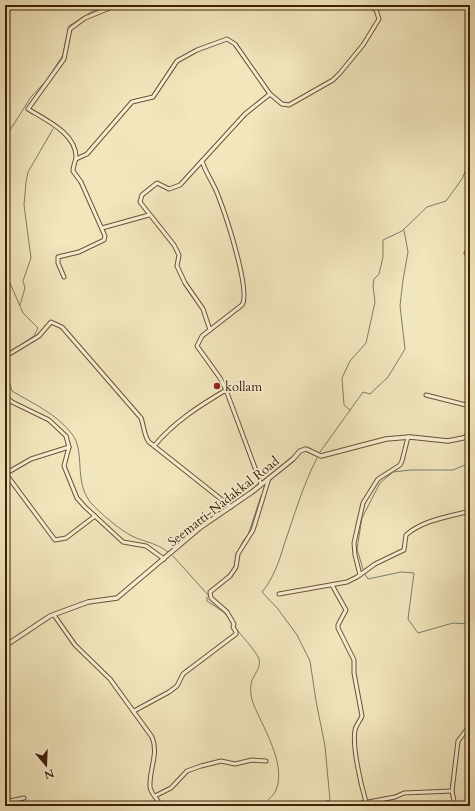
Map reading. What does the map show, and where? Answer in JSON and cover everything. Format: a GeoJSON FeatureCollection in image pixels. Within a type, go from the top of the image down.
{"type":"FeatureCollection","features":[{"type":"Feature","properties":{"kind":"street"},"geometry":{"type":"LineString","coordinates":[[64,276],[58,263],[58,257],[79,252],[104,240],[105,238],[81,182],[73,170],[76,159],[73,144],[46,120],[28,109],[64,59],[70,29],[85,18],[117,5]]}},
{"type":"Feature","properties":{"kind":"street"},"geometry":{"type":"LineString","coordinates":[[76,159],[87,154],[132,102],[153,97],[178,61],[197,50],[227,39],[236,44],[270,94],[282,104],[289,105],[333,80],[356,54],[379,19],[376,10],[369,5]]}},
{"type":"Feature","properties":{"kind":"street"},"geometry":{"type":"LineString","coordinates":[[210,330],[203,309],[185,283],[177,266],[179,254],[174,245],[140,202],[142,195],[157,183],[170,188],[180,185],[244,114],[270,94]]}},
{"type":"Feature","properties":{"kind":"street"},"geometry":{"type":"LineString","coordinates":[[202,161],[219,197],[240,266],[245,294],[242,305],[202,336],[197,346],[220,378],[226,390],[261,484]]}},
{"type":"Feature","properties":{"kind":"street"},"geometry":{"type":"LineString","coordinates":[[102,228],[149,215]]}},
{"type":"Feature","properties":{"kind":"street"},"geometry":{"type":"LineString","coordinates":[[466,253],[470,254]]}},
{"type":"Feature","properties":{"kind":"street"},"geometry":{"type":"LineString","coordinates":[[5,356],[39,336],[50,322],[62,327],[141,418],[146,438],[230,507]]}},
{"type":"Feature","properties":{"kind":"street"},"geometry":{"type":"LineString","coordinates":[[154,446],[165,433],[185,417],[226,390]]}},
{"type":"Feature","properties":{"kind":"street"},"geometry":{"type":"LineString","coordinates":[[5,392],[6,397],[12,402],[50,420],[66,436],[69,447],[64,466],[77,498],[123,542],[146,546],[164,559]]}},
{"type":"Feature","properties":{"kind":"street"},"geometry":{"type":"LineString","coordinates":[[426,395],[470,406]]}},
{"type":"Feature","properties":{"kind":"street","name":"Seematti-Nadakkal Road"},"geometry":{"type":"LineString","coordinates":[[5,646],[54,615],[88,602],[117,598],[201,527],[261,484],[293,459],[300,451],[306,449],[321,456],[386,439],[408,437],[448,441],[470,435]]}},
{"type":"Feature","properties":{"kind":"street"},"geometry":{"type":"LineString","coordinates":[[360,575],[355,555],[354,543],[363,503],[378,479],[400,465],[408,437]]}},
{"type":"Feature","properties":{"kind":"street"},"geometry":{"type":"LineString","coordinates":[[69,447],[31,459],[6,474],[55,540],[66,538],[95,516]]}},
{"type":"Feature","properties":{"kind":"street"},"geometry":{"type":"LineString","coordinates":[[134,711],[177,686],[183,674],[236,634],[233,627],[234,624],[227,612],[211,598],[210,592],[230,576],[236,567],[238,554],[253,530],[268,478]]}},
{"type":"Feature","properties":{"kind":"street"},"geometry":{"type":"LineString","coordinates":[[279,594],[347,582],[375,564],[404,550],[406,536],[412,530],[434,520],[470,511]]}},
{"type":"Feature","properties":{"kind":"street"},"geometry":{"type":"LineString","coordinates":[[332,585],[346,610],[338,628],[354,660],[354,673],[362,716],[356,727],[355,734],[359,775],[366,802]]}},
{"type":"Feature","properties":{"kind":"street"},"geometry":{"type":"LineString","coordinates":[[54,615],[75,645],[110,679],[134,711],[155,744],[150,778],[151,792],[160,806]]}},
{"type":"Feature","properties":{"kind":"street"},"geometry":{"type":"LineString","coordinates":[[455,806],[452,791],[458,741],[468,728],[470,699]]}},
{"type":"Feature","properties":{"kind":"street"},"geometry":{"type":"LineString","coordinates":[[154,796],[171,788],[188,771],[201,766],[221,761],[235,764],[252,760],[266,761]]}},
{"type":"Feature","properties":{"kind":"street"},"geometry":{"type":"LineString","coordinates":[[347,806],[395,797],[404,793],[452,791]]}},
{"type":"Feature","properties":{"kind":"street"},"geometry":{"type":"LineString","coordinates":[[5,802],[24,798]]}},
{"type":"Feature","properties":{"kind":"waterway"},"geometry":{"type":"LineString","coordinates":[[5,138],[31,97],[47,80],[63,55],[69,26],[91,12],[111,5]]}},
{"type":"Feature","properties":{"kind":"waterway"},"geometry":{"type":"LineString","coordinates":[[20,305],[25,288],[23,281],[31,258],[24,205],[26,182],[28,172],[53,129]]}},
{"type":"Feature","properties":{"kind":"waterway"},"geometry":{"type":"LineString","coordinates":[[350,410],[344,405],[342,378],[350,361],[366,343],[375,302],[373,286],[374,279],[379,274],[383,257],[383,240],[402,231],[427,207],[446,201],[462,179],[470,160]]}},
{"type":"Feature","properties":{"kind":"waterway"},"geometry":{"type":"LineString","coordinates":[[320,452],[363,392],[370,394],[388,377],[405,349],[400,306],[408,252],[404,230]]}},
{"type":"Feature","properties":{"kind":"waterway"},"geometry":{"type":"LineString","coordinates":[[5,266],[6,274],[23,313],[38,328],[34,336],[18,347]]}},
{"type":"Feature","properties":{"kind":"waterway"},"geometry":{"type":"LineString","coordinates":[[7,357],[6,371],[12,391],[52,415],[72,434],[78,449],[82,485],[91,503],[110,521],[127,533],[168,552]]}},
{"type":"Feature","properties":{"kind":"waterway"},"geometry":{"type":"LineString","coordinates":[[309,806],[330,800],[325,746],[310,661],[297,635],[278,609],[262,592],[269,582],[280,558],[303,490],[317,458]]}},
{"type":"Feature","properties":{"kind":"waterway"},"geometry":{"type":"LineString","coordinates":[[363,569],[357,549],[362,518],[380,483],[393,472],[411,470],[453,470],[470,463]]}},
{"type":"Feature","properties":{"kind":"waterway"},"geometry":{"type":"LineString","coordinates":[[237,554],[243,541],[248,535],[261,496]]}},
{"type":"Feature","properties":{"kind":"waterway"},"geometry":{"type":"LineString","coordinates":[[173,556],[208,595]]}},
{"type":"Feature","properties":{"kind":"waterway"},"geometry":{"type":"LineString","coordinates":[[365,574],[368,579],[401,572],[414,573],[408,619],[418,633],[453,623],[470,624]]}},
{"type":"Feature","properties":{"kind":"waterway"},"geometry":{"type":"LineString","coordinates":[[210,591],[230,573]]}},
{"type":"Feature","properties":{"kind":"waterway"},"geometry":{"type":"LineString","coordinates":[[207,597],[207,601],[225,613],[231,622]]}},
{"type":"Feature","properties":{"kind":"waterway"},"geometry":{"type":"LineString","coordinates":[[234,626],[251,647],[260,662],[251,684],[251,696],[272,745],[278,769],[279,780],[276,790],[261,806]]}},
{"type":"Feature","properties":{"kind":"waterway"},"geometry":{"type":"LineString","coordinates":[[470,657],[467,671],[470,680]]}},
{"type":"Feature","properties":{"kind":"place","name":"kollam"},"geometry":{"type":"Point","coordinates":[217,386]}}]}
